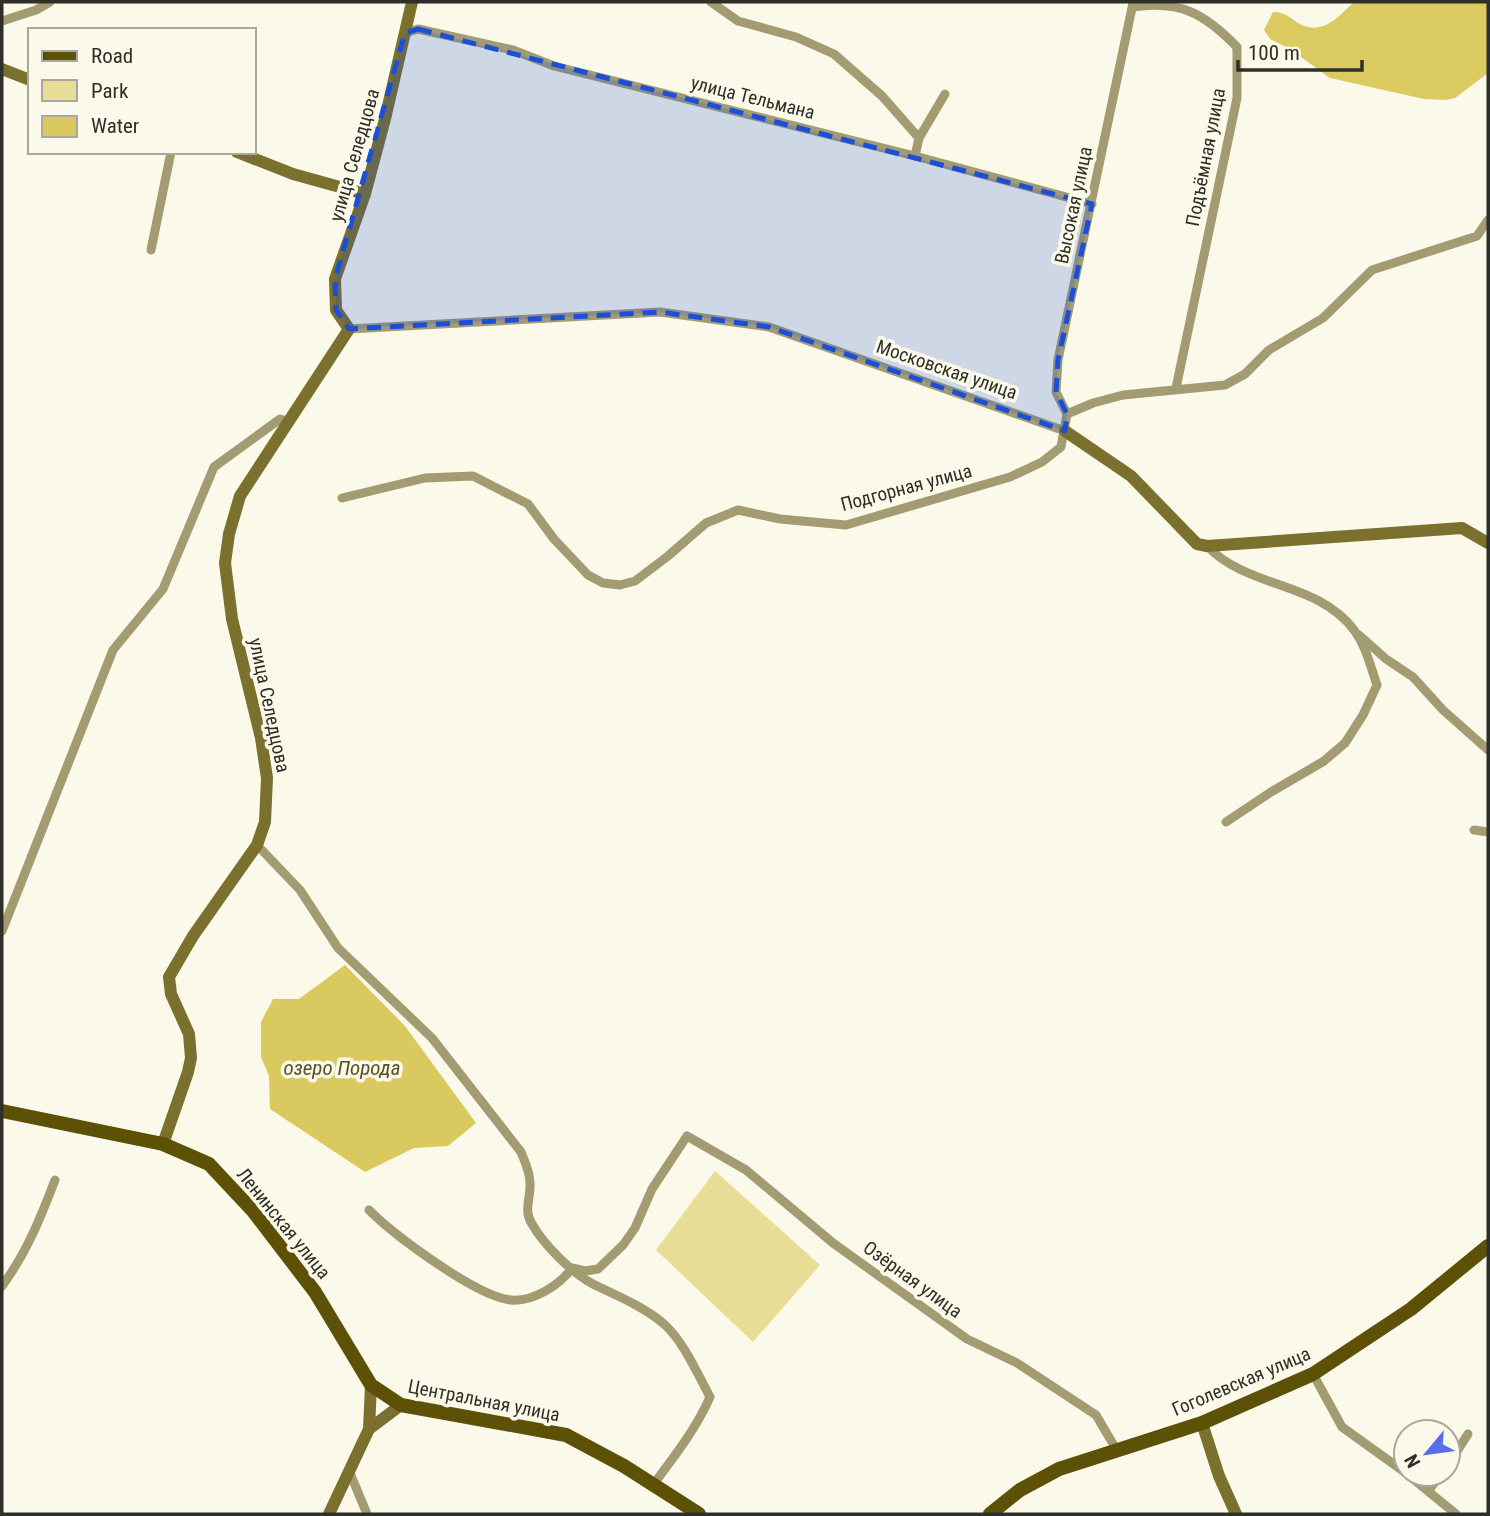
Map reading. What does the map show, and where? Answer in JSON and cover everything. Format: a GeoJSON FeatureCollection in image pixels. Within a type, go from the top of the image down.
{"type":"FeatureCollection","features":[{"type":"Feature","properties":{"kind":"main road","name":"Ленинская улица"},"geometry":{"type":"LineString","coordinates":[[2,1111],[163,1144],[209,1164],[253,1211],[315,1292],[371,1385]]}},
{"type":"Feature","properties":{"kind":"main road","name":"Гоголевская улица"},"geometry":{"type":"LineString","coordinates":[[990,1514],[1020,1490],[1052,1472],[1202,1423],[1313,1374],[1411,1309],[1488,1246]]}},
{"type":"Feature","properties":{"kind":"main road","name":"Центральная улица"},"geometry":{"type":"LineString","coordinates":[[371,1385],[401,1405],[566,1435],[699,1514]]}},
{"type":"Feature","properties":{"kind":"street"},"geometry":{"type":"LineString","coordinates":[[2,21],[36,10],[50,2]]}},
{"type":"Feature","properties":{"kind":"street","name":"улица Селедцова"},"geometry":{"type":"LineString","coordinates":[[163,1144],[191,1058],[189,1034],[171,994],[169,977],[193,936],[257,845],[265,822],[267,778],[261,738],[232,620],[225,562],[229,534],[240,496],[349,328],[336,310],[335,279],[365,194],[412,2]]}},
{"type":"Feature","properties":{"kind":"street"},"geometry":{"type":"LineString","coordinates":[[711,2],[738,22],[796,37],[834,54],[882,96],[919,138]]}},
{"type":"Feature","properties":{"kind":"street","name":"Высокая улица"},"geometry":{"type":"LineString","coordinates":[[1068,414],[1056,392],[1058,360],[1133,4]]}},
{"type":"Feature","properties":{"kind":"street","name":"Подъёмная улица"},"geometry":{"type":"LineString","coordinates":[[1133,4],[1181,6],[1212,22],[1237,47],[1237,98],[1176,388]]}},
{"type":"Feature","properties":{"kind":"street","name":"улица Тельмана"},"geometry":{"type":"LineString","coordinates":[[405,33],[418,29],[513,50],[554,66],[915,156],[1092,204]]}},
{"type":"Feature","properties":{"kind":"street"},"geometry":{"type":"LineString","coordinates":[[2,69],[28,79]]}},
{"type":"Feature","properties":{"kind":"street"},"geometry":{"type":"LineString","coordinates":[[915,156],[919,138],[945,94]]}},
{"type":"Feature","properties":{"kind":"street"},"geometry":{"type":"LineString","coordinates":[[151,250],[171,154]]}},
{"type":"Feature","properties":{"kind":"street"},"geometry":{"type":"LineString","coordinates":[[242,154],[292,174],[365,194]]}},
{"type":"Feature","properties":{"kind":"street"},"geometry":{"type":"LineString","coordinates":[[1065,431],[1068,414],[1093,403],[1123,395],[1176,388],[1215,387],[1235,379],[1245,374],[1269,350],[1323,318],[1372,270],[1478,236],[1488,220]]}},
{"type":"Feature","properties":{"kind":"street","name":"Московская улица"},"geometry":{"type":"LineString","coordinates":[[349,328],[660,312],[769,327],[1065,431],[1131,476],[1197,544],[1207,546]]}},
{"type":"Feature","properties":{"kind":"street"},"geometry":{"type":"LineString","coordinates":[[2,931],[113,650],[163,589],[214,467],[280,419],[288,421]]}},
{"type":"Feature","properties":{"kind":"street","name":"Подгорная улица"},"geometry":{"type":"LineString","coordinates":[[342,498],[425,478],[473,476],[528,504],[554,539],[588,575],[603,583],[620,585],[635,581],[706,523],[721,515],[738,510],[780,519],[846,525],[1010,477],[1042,462],[1061,447],[1065,431]]}},
{"type":"Feature","properties":{"kind":"street"},"geometry":{"type":"LineString","coordinates":[[1207,546],[1462,528],[1488,543]]}},
{"type":"Feature","properties":{"kind":"street"},"geometry":{"type":"LineString","coordinates":[[1207,546],[1226,562],[1248,574],[1304,592],[1317,599],[1339,615],[1386,659],[1413,677],[1443,710],[1488,750]]}},
{"type":"Feature","properties":{"kind":"street"},"geometry":{"type":"LineString","coordinates":[[1226,822],[1324,761],[1345,743],[1363,715],[1377,685],[1355,632]]}},
{"type":"Feature","properties":{"kind":"street"},"geometry":{"type":"LineString","coordinates":[[1474,830],[1488,832]]}},
{"type":"Feature","properties":{"kind":"street"},"geometry":{"type":"LineString","coordinates":[[257,845],[300,890],[338,948],[432,1038],[521,1152],[531,1184],[527,1205],[528,1218],[545,1244],[590,1283],[622,1296],[663,1323],[674,1334],[710,1396],[688,1437],[653,1485]]}},
{"type":"Feature","properties":{"kind":"street","name":"Озёрная улица"},"geometry":{"type":"LineString","coordinates":[[572,1268],[585,1271],[598,1269],[622,1245],[635,1228],[652,1189],[687,1136],[746,1170],[833,1243],[967,1339],[1017,1363],[1065,1392],[1096,1415],[1116,1449]]}},
{"type":"Feature","properties":{"kind":"street"},"geometry":{"type":"LineString","coordinates":[[2,1286],[40,1220],[55,1180]]}},
{"type":"Feature","properties":{"kind":"street"},"geometry":{"type":"LineString","coordinates":[[369,1210],[396,1233],[490,1295],[513,1300],[533,1296],[556,1284],[572,1268]]}},
{"type":"Feature","properties":{"kind":"street"},"geometry":{"type":"LineString","coordinates":[[1313,1374],[1342,1427],[1392,1463]]}},
{"type":"Feature","properties":{"kind":"street"},"geometry":{"type":"LineString","coordinates":[[328,1514],[369,1429],[371,1385]]}},
{"type":"Feature","properties":{"kind":"street"},"geometry":{"type":"LineString","coordinates":[[369,1429],[401,1405]]}},
{"type":"Feature","properties":{"kind":"street"},"geometry":{"type":"LineString","coordinates":[[1202,1423],[1219,1476],[1236,1514]]}},
{"type":"Feature","properties":{"kind":"street"},"geometry":{"type":"LineString","coordinates":[[1462,1443],[1468,1434]]}},
{"type":"Feature","properties":{"kind":"street"},"geometry":{"type":"LineString","coordinates":[[350,1473],[367,1514]]}},
{"type":"Feature","properties":{"kind":"street"},"geometry":{"type":"LineString","coordinates":[[1426,1488],[1456,1514]]}},
{"type":"Feature","properties":{"kind":"highlighted area"},"geometry":{"type":"Polygon","coordinates":[[[418,29],[1092,204],[1058,360],[1056,392],[1067,414],[1065,431],[769,327],[660,312],[349,329],[336,310],[335,279],[405,33],[418,29]]]}},
{"type":"Feature","properties":{"kind":"green space"},"geometry":{"type":"Polygon","coordinates":[[[715,1171],[820,1265],[753,1342],[656,1250],[715,1171]]]}},
{"type":"Feature","properties":{"kind":"shaded area"},"geometry":{"type":"Polygon","coordinates":[[[1354,2],[1488,2],[1488,73],[1455,98],[1424,99],[1330,78],[1290,49],[1270,39],[1264,30],[1273,12],[1315,28],[1329,23],[1354,2]]]}},
{"type":"Feature","properties":{"kind":"water","name":"озеро Порода"},"geometry":{"type":"Polygon","coordinates":[[[345,965],[405,1026],[476,1123],[448,1146],[414,1148],[365,1172],[270,1109],[269,1076],[261,1057],[261,1022],[273,999],[299,999],[345,965]]]}}]}
